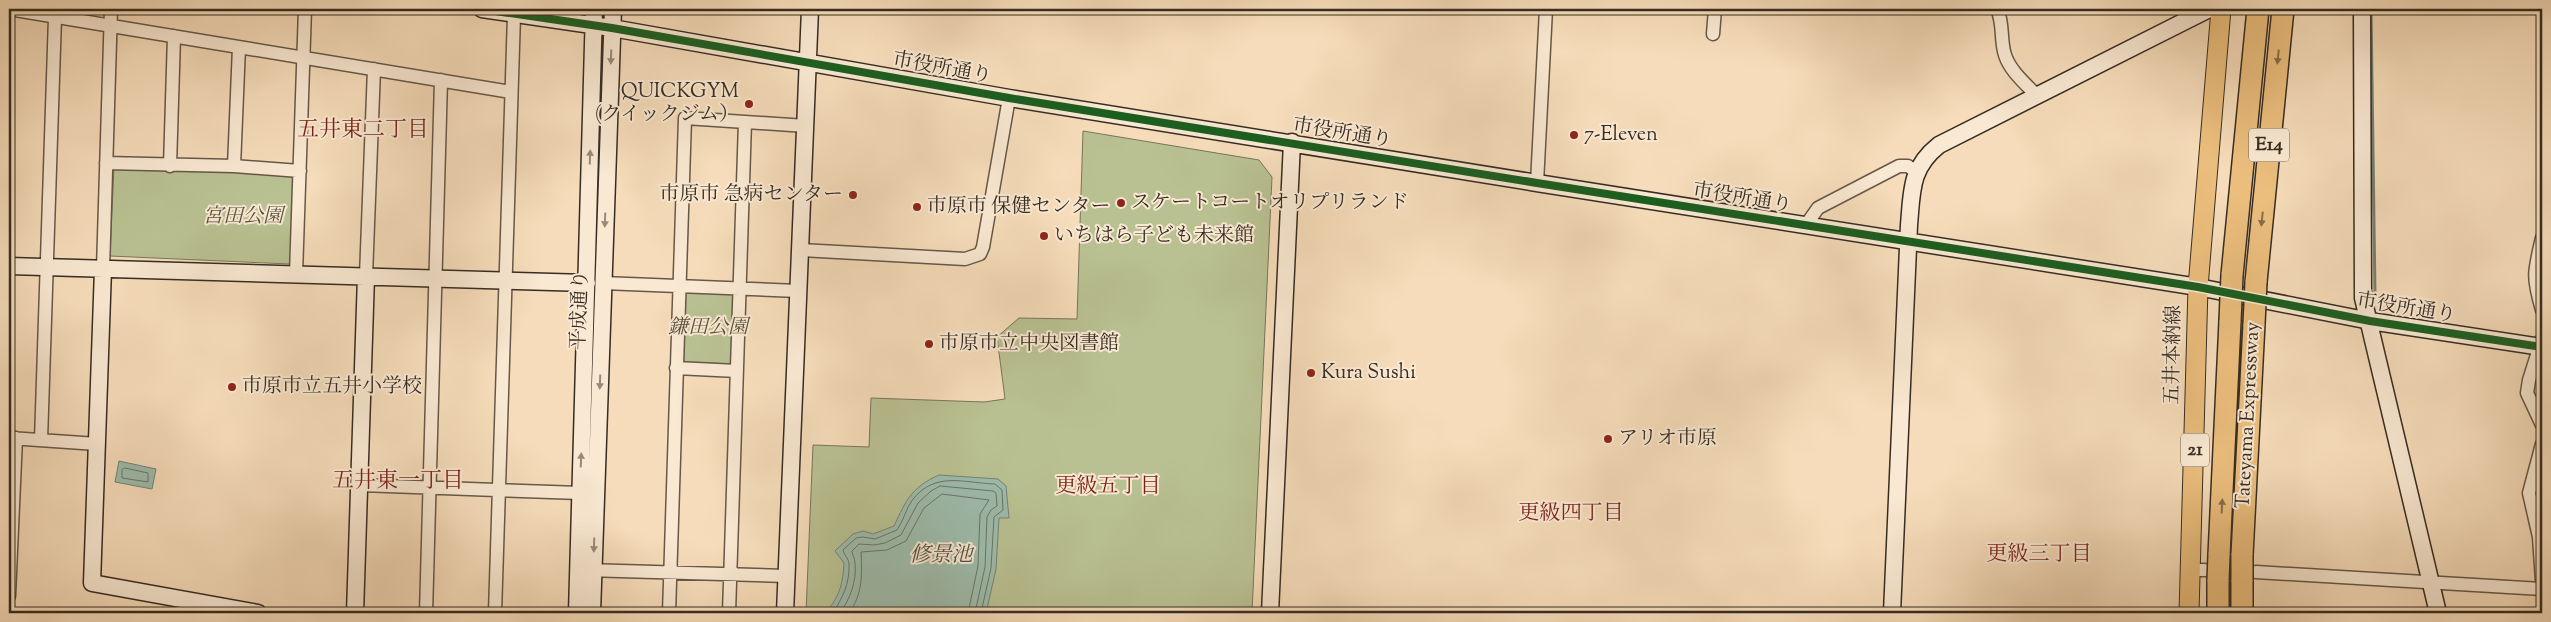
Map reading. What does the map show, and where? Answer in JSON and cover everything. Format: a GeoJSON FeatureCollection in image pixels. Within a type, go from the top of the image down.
{"type":"FeatureCollection","features":[{"type":"Feature","properties":{"kind":"highway","name":"Tateyama Expressway"},"geometry":{"type":"LineString","coordinates":[[2218,613],[2205,573],[2219,555],[2232,275],[2258,9]]}},
{"type":"Feature","properties":{"kind":"highway","name":"Tateyama Expressway"},"geometry":{"type":"LineString","coordinates":[[2242,613],[2249,576],[2242,555],[2254,324],[2261,291],[2282,9]]}},
{"type":"Feature","properties":{"kind":"main road","name":"五井本納線"},"geometry":{"type":"LineString","coordinates":[[2189,613],[2205,573],[2198,287],[2221,9]]}},
{"type":"Feature","properties":{"kind":"street"},"geometry":{"type":"LineString","coordinates":[[9,9],[511,92]]}},
{"type":"Feature","properties":{"kind":"street"},"geometry":{"type":"LineString","coordinates":[[111,9],[92,583],[251,613]]}},
{"type":"Feature","properties":{"kind":"street"},"geometry":{"type":"LineString","coordinates":[[296,274],[306,9]]}},
{"type":"Feature","properties":{"kind":"street","name":"市役所通り"},"geometry":{"type":"LineString","coordinates":[[482,9],[612,28],[1008,98],[1292,142],[1909,243],[2198,287],[2261,291],[2370,321],[2542,347]]}},
{"type":"Feature","properties":{"kind":"street","name":"平成通り"},"geometry":{"type":"LineString","coordinates":[[577,613],[586,570],[595,283],[594,9]]}},
{"type":"Feature","properties":{"kind":"street","name":"平成通り"},"geometry":{"type":"LineString","coordinates":[[592,613],[586,570],[580,493],[612,9]]}},
{"type":"Feature","properties":{"kind":"street"},"geometry":{"type":"LineString","coordinates":[[785,613],[810,9]]}},
{"type":"Feature","properties":{"kind":"street"},"geometry":{"type":"LineString","coordinates":[[1537,183],[1546,9]]}},
{"type":"Feature","properties":{"kind":"street"},"geometry":{"type":"LineString","coordinates":[[1713,34],[1715,9]]}},
{"type":"Feature","properties":{"kind":"street"},"geometry":{"type":"LineString","coordinates":[[1997,9],[2002,20],[2005,57],[2011,68],[2037,96]]}},
{"type":"Feature","properties":{"kind":"street"},"geometry":{"type":"LineString","coordinates":[[1892,613],[1912,183],[1916,172],[1929,153],[1939,146],[2209,9]]}},
{"type":"Feature","properties":{"kind":"street"},"geometry":{"type":"LineString","coordinates":[[2362,9],[2363,298],[2438,613]]}},
{"type":"Feature","properties":{"kind":"street"},"geometry":{"type":"LineString","coordinates":[[495,613],[514,15]]}},
{"type":"Feature","properties":{"kind":"street"},"geometry":{"type":"LineString","coordinates":[[41,440],[55,16]]}},
{"type":"Feature","properties":{"kind":"street"},"geometry":{"type":"LineString","coordinates":[[170,166],[174,36]]}},
{"type":"Feature","properties":{"kind":"street"},"geometry":{"type":"LineString","coordinates":[[234,166],[239,46]]}},
{"type":"Feature","properties":{"kind":"street"},"geometry":{"type":"LineString","coordinates":[[355,613],[374,68]]}},
{"type":"Feature","properties":{"kind":"street"},"geometry":{"type":"LineString","coordinates":[[426,613],[442,80]]}},
{"type":"Feature","properties":{"kind":"street"},"geometry":{"type":"LineString","coordinates":[[801,250],[965,259],[980,254],[984,247],[1008,98]]}},
{"type":"Feature","properties":{"kind":"street"},"geometry":{"type":"LineString","coordinates":[[669,613],[684,118],[806,126]]}},
{"type":"Feature","properties":{"kind":"street"},"geometry":{"type":"LineString","coordinates":[[729,613],[745,122]]}},
{"type":"Feature","properties":{"kind":"street"},"geometry":{"type":"LineString","coordinates":[[1270,613],[1292,142]]}},
{"type":"Feature","properties":{"kind":"street"},"geometry":{"type":"LineString","coordinates":[[106,163],[234,166],[300,171]]}},
{"type":"Feature","properties":{"kind":"street"},"geometry":{"type":"LineString","coordinates":[[1806,225],[1818,208],[1899,166],[1908,166],[1916,172]]}},
{"type":"Feature","properties":{"kind":"street"},"geometry":{"type":"LineString","coordinates":[[2542,238],[2534,283],[2542,310]]}},
{"type":"Feature","properties":{"kind":"street"},"geometry":{"type":"LineString","coordinates":[[9,266],[595,283],[798,291]]}},
{"type":"Feature","properties":{"kind":"street"},"geometry":{"type":"LineString","coordinates":[[2542,340],[2542,347],[2529,380],[2527,393],[2542,425]]}},
{"type":"Feature","properties":{"kind":"street"},"geometry":{"type":"LineString","coordinates":[[676,368],[737,371]]}},
{"type":"Feature","properties":{"kind":"street"},"geometry":{"type":"LineString","coordinates":[[9,596],[12,438],[97,444]]}},
{"type":"Feature","properties":{"kind":"street"},"geometry":{"type":"LineString","coordinates":[[2542,444],[2529,493],[2539,537],[2542,581]]}},
{"type":"Feature","properties":{"kind":"street"},"geometry":{"type":"LineString","coordinates":[[360,485],[580,493]]}},
{"type":"Feature","properties":{"kind":"street"},"geometry":{"type":"LineString","coordinates":[[586,570],[786,576]]}},
{"type":"Feature","properties":{"kind":"street"},"geometry":{"type":"LineString","coordinates":[[2249,576],[2430,582],[2542,589]]}},
{"type":"Feature","properties":{"kind":"green space"},"geometry":{"type":"Polygon","coordinates":[[[1083,131],[1259,160],[1272,177],[1252,613],[806,613],[813,445],[869,447],[871,398],[984,402],[1005,399],[997,337],[1019,318],[1077,319],[1083,131]]]}},
{"type":"Feature","properties":{"kind":"green space","name":"宮田公園"},"geometry":{"type":"Polygon","coordinates":[[[114,167],[290,174],[294,180],[292,260],[289,264],[110,256],[114,167]]]}},
{"type":"Feature","properties":{"kind":"green space","name":"鎌田公園"},"geometry":{"type":"Polygon","coordinates":[[[685,291],[731,292],[737,297],[731,364],[686,362],[681,359],[685,291]]]}},
{"type":"Feature","properties":{"kind":"water"},"geometry":{"type":"Polygon","coordinates":[[[119,461],[156,469],[152,489],[115,482],[119,461]]]}},
{"type":"Feature","properties":{"kind":"water","name":"修景池"},"geometry":{"type":"Polygon","coordinates":[[[939,475],[998,479],[1006,486],[1009,518],[999,518],[996,569],[986,613],[828,613],[827,611],[835,600],[842,583],[844,570],[844,563],[835,551],[853,534],[863,531],[873,534],[894,526],[911,495],[922,484],[939,475]]]}},
{"type":"Feature","properties":{"kind":"waterway"},"geometry":{"type":"LineString","coordinates":[[2371,9],[2375,294]]}},
{"type":"Feature","properties":{"kind":"cycle path"},"geometry":{"type":"LineString","coordinates":[[482,9],[612,28],[1009,98],[2198,287],[2370,321],[2542,347]]}},
{"type":"Feature","properties":{"kind":"place","name":"QUICKGYM (クイックジム）"},"geometry":{"type":"Point","coordinates":[749,104]}},
{"type":"Feature","properties":{"kind":"place","name":"7-Eleven"},"geometry":{"type":"Point","coordinates":[1574,135]}},
{"type":"Feature","properties":{"kind":"place","name":"市原市 急病センター"},"geometry":{"type":"Point","coordinates":[853,195]}},
{"type":"Feature","properties":{"kind":"place","name":"スケートコートオリプリランド"},"geometry":{"type":"Point","coordinates":[1121,203]}},
{"type":"Feature","properties":{"kind":"place","name":"市原市 保健センター"},"geometry":{"type":"Point","coordinates":[917,207]}},
{"type":"Feature","properties":{"kind":"place","name":"いちはら子ども未来館"},"geometry":{"type":"Point","coordinates":[1044,236]}},
{"type":"Feature","properties":{"kind":"place","name":"市原市立中央図書館"},"geometry":{"type":"Point","coordinates":[929,344]}},
{"type":"Feature","properties":{"kind":"place","name":"Kura Sushi"},"geometry":{"type":"Point","coordinates":[1311,373]}},
{"type":"Feature","properties":{"kind":"place","name":"市原市立五井小学校"},"geometry":{"type":"Point","coordinates":[232,387]}},
{"type":"Feature","properties":{"kind":"place","name":"アリオ市原"},"geometry":{"type":"Point","coordinates":[1608,439]}},
{"type":"Feature","properties":{"kind":"district","name":"五井東二丁目"},"geometry":{"type":"Point","coordinates":[363,131]}},
{"type":"Feature","properties":{"kind":"district","name":"五井東一丁目"},"geometry":{"type":"Point","coordinates":[398,482]}},
{"type":"Feature","properties":{"kind":"district","name":"更級五丁目"},"geometry":{"type":"Point","coordinates":[1108,487]}},
{"type":"Feature","properties":{"kind":"district","name":"更級四丁目"},"geometry":{"type":"Point","coordinates":[1571,514]}},
{"type":"Feature","properties":{"kind":"district","name":"更級三丁目"},"geometry":{"type":"Point","coordinates":[2039,555]}}]}
